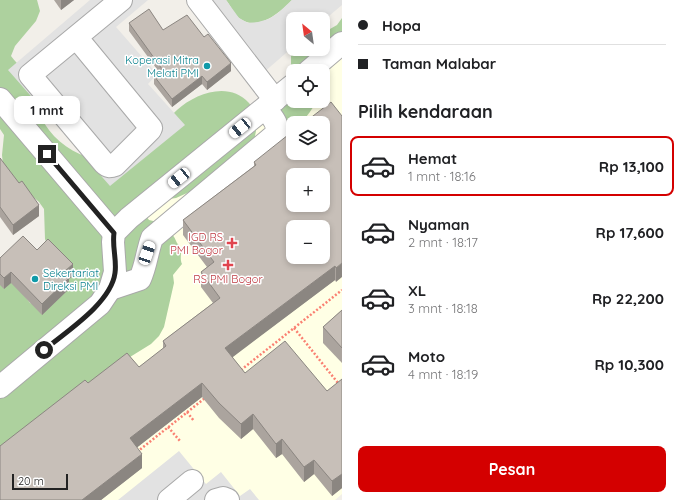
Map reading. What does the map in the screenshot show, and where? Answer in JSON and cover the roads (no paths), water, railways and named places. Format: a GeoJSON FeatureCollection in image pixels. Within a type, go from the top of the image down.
{"type":"FeatureCollection","features":[{"type":"Feature","properties":{"kind":"street"},"geometry":{"type":"LineString","coordinates":[[76,37],[150,128],[150,130],[115,165],[110,167],[107,167],[30,75],[76,37],[121,0]]}},
{"type":"Feature","properties":{"kind":"street"},"geometry":{"type":"LineString","coordinates":[[110,289],[140,279],[152,238],[275,135],[278,130],[270,104],[198,0]]}},
{"type":"Feature","properties":{"kind":"street"},"geometry":{"type":"LineString","coordinates":[[317,64],[342,43]]}},
{"type":"Feature","properties":{"kind":"street"},"geometry":{"type":"LineString","coordinates":[[0,386],[100,304],[110,289],[115,272],[113,242],[114,233],[129,218],[286,90]]}},
{"type":"Feature","properties":{"kind":"street"},"geometry":{"type":"LineString","coordinates":[[0,99],[114,233]]}},
{"type":"Feature","properties":{"kind":"street"},"geometry":{"type":"LineString","coordinates":[[169,500],[192,482]]}},
{"type":"Feature","properties":{"kind":"street"},"geometry":{"type":"LineString","coordinates":[[216,500],[223,498],[228,500]]}},
{"type":"Feature","properties":{"kind":"place","name":"Koperasi Mitra Melati PMI"},"geometry":{"type":"Point","coordinates":[207,66]}},
{"type":"Feature","properties":{"kind":"place","name":"IGD RS PMI Bogor"},"geometry":{"type":"Point","coordinates":[232,243]}},
{"type":"Feature","properties":{"kind":"place","name":"RS PMI Bogor"},"geometry":{"type":"Point","coordinates":[228,265]}},
{"type":"Feature","properties":{"kind":"place","name":"Sekertariat Direksi PMI"},"geometry":{"type":"Point","coordinates":[35,279]}}]}
